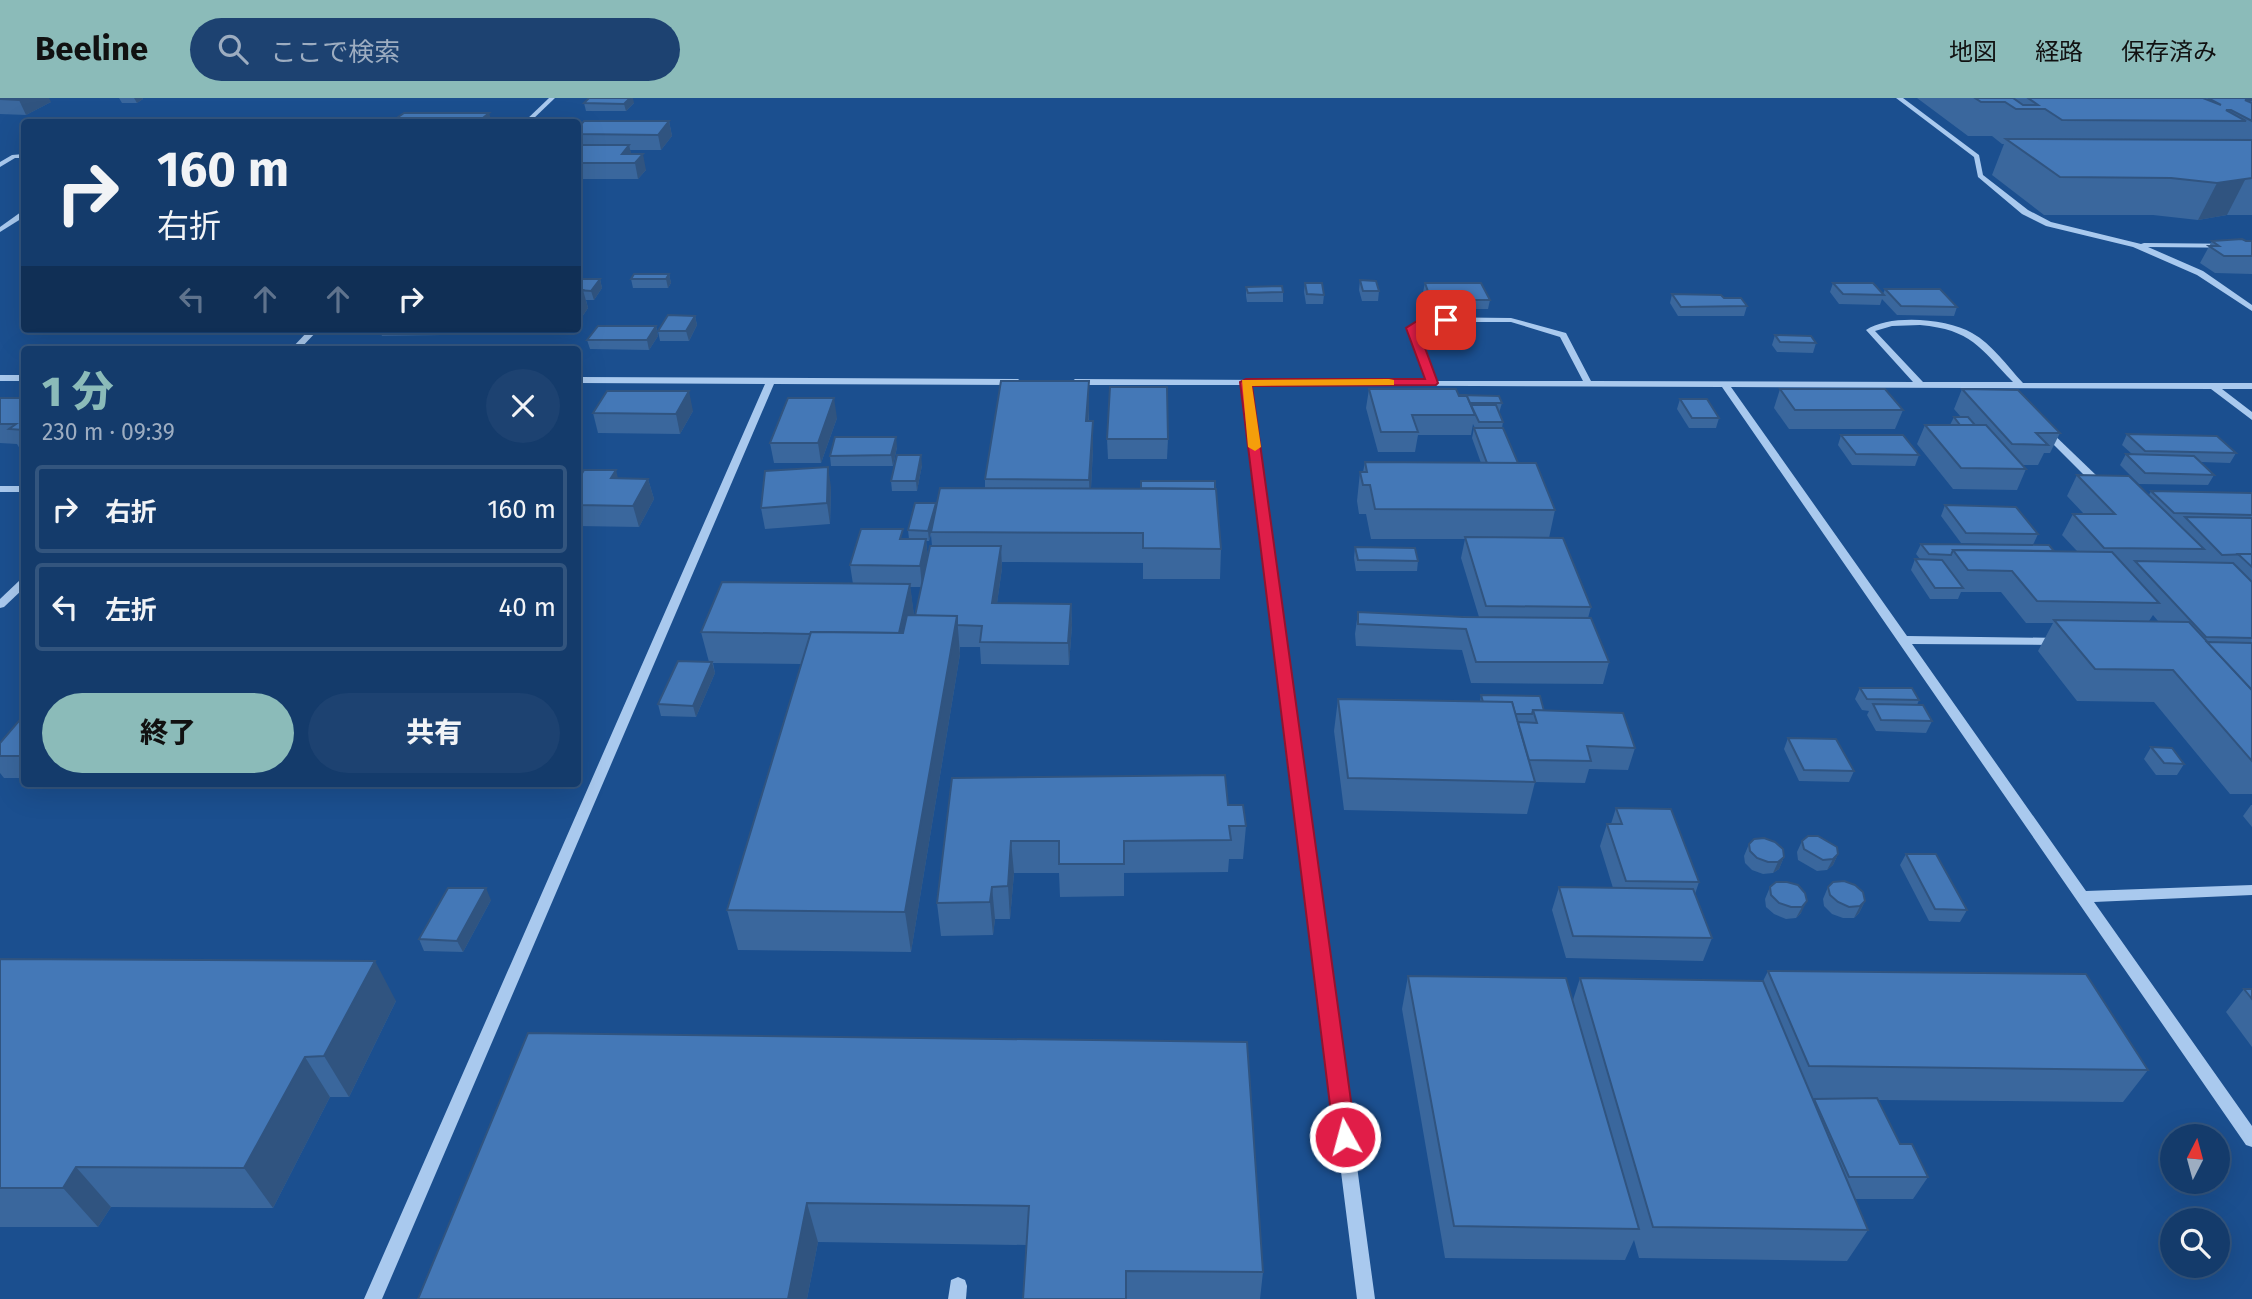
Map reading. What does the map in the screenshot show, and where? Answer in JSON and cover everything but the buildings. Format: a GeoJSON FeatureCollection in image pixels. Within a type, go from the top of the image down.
{"type":"FeatureCollection","features":[{"type":"Feature","properties":{"kind":"street"},"geometry":{"type":"LineString","coordinates":[[530,119],[552,98]]}},
{"type":"Feature","properties":{"kind":"street"},"geometry":{"type":"LineString","coordinates":[[1899,98],[1977,156],[1980,176],[2025,212],[2049,224],[2136,245],[2200,273],[2252,309]]}},
{"type":"Feature","properties":{"kind":"street"},"geometry":{"type":"LineString","coordinates":[[0,164],[14,156],[21,156]]}},
{"type":"Feature","properties":{"kind":"street"},"geometry":{"type":"LineString","coordinates":[[0,230],[21,216]]}},
{"type":"Feature","properties":{"kind":"street"},"geometry":{"type":"LineString","coordinates":[[2136,245],[2252,246]]}},
{"type":"Feature","properties":{"kind":"street"},"geometry":{"type":"LineString","coordinates":[[1432,383],[1412,328],[1425,319],[1511,320],[1563,335],[1588,383]]}},
{"type":"Feature","properties":{"kind":"street"},"geometry":{"type":"LineString","coordinates":[[1921,384],[1870,330],[1881,323],[1936,324],[1969,334],[2020,385]]}},
{"type":"Feature","properties":{"kind":"street"},"geometry":{"type":"LineString","coordinates":[[297,346],[311,333]]}},
{"type":"Feature","properties":{"kind":"street"},"geometry":{"type":"LineString","coordinates":[[0,378],[21,378]]}},
{"type":"Feature","properties":{"kind":"street"},"geometry":{"type":"LineString","coordinates":[[581,380],[1023,382]]}},
{"type":"Feature","properties":{"kind":"street"},"geometry":{"type":"LineString","coordinates":[[373,1299],[771,381]]}},
{"type":"Feature","properties":{"kind":"street"},"geometry":{"type":"LineString","coordinates":[[1065,382],[2252,386]]}},
{"type":"Feature","properties":{"kind":"street"},"geometry":{"type":"LineString","coordinates":[[1246,382],[1366,1299]]}},
{"type":"Feature","properties":{"kind":"street"},"geometry":{"type":"LineString","coordinates":[[1724,384],[2252,1140]]}},
{"type":"Feature","properties":{"kind":"street"},"geometry":{"type":"LineString","coordinates":[[1998,385],[2008,394]]}},
{"type":"Feature","properties":{"kind":"street"},"geometry":{"type":"LineString","coordinates":[[2212,386],[2252,417]]}},
{"type":"Feature","properties":{"kind":"street"},"geometry":{"type":"LineString","coordinates":[[2036,422],[2094,478]]}},
{"type":"Feature","properties":{"kind":"street"},"geometry":{"type":"LineString","coordinates":[[0,489],[21,489]]}},
{"type":"Feature","properties":{"kind":"street"},"geometry":{"type":"LineString","coordinates":[[0,606],[21,585]]}},
{"type":"Feature","properties":{"kind":"street"},"geometry":{"type":"LineString","coordinates":[[1903,640],[2069,641]]}},
{"type":"Feature","properties":{"kind":"street"},"geometry":{"type":"LineString","coordinates":[[2082,897],[2252,890]]}},
{"type":"Feature","properties":{"kind":"slow traffic"},"geometry":{"type":"LineString","coordinates":[[1255,447],[1246,382],[1389,383]]}},
{"type":"Feature","properties":{"kind":"route"},"geometry":{"type":"LineString","coordinates":[[1345,1137],[1246,382],[1432,383],[1412,328],[1425,319],[1446,320]]}}]}
